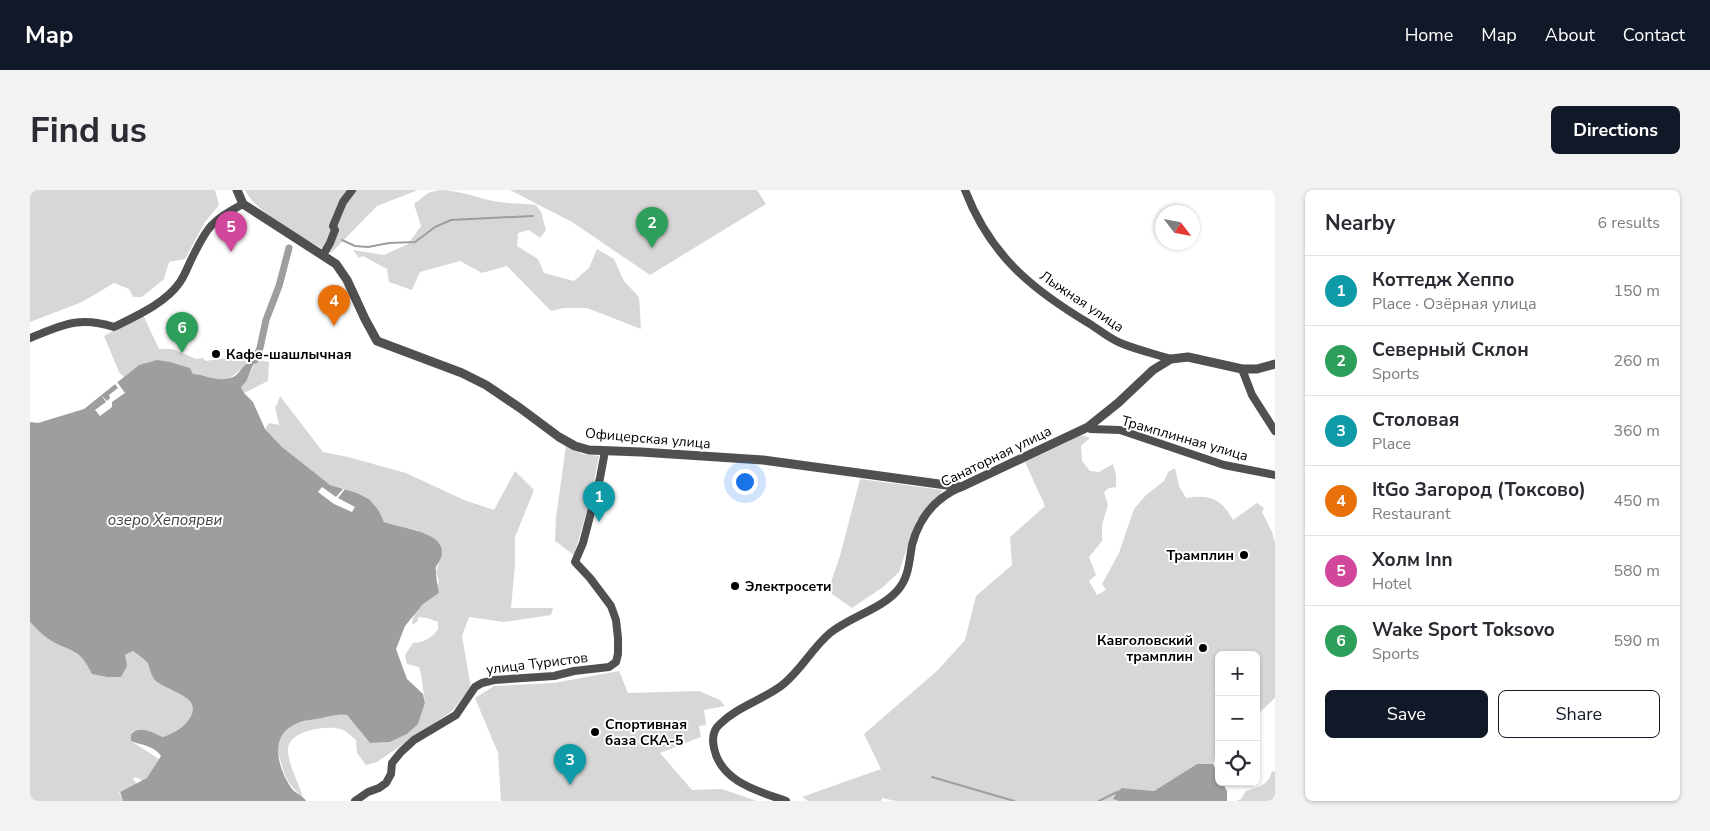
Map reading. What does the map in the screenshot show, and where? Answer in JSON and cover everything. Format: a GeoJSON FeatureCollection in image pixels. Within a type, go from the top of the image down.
{"type":"FeatureCollection","features":[{"type":"Feature","properties":{"kind":"street"},"geometry":{"type":"LineString","coordinates":[[30,338],[78,322],[90,321],[114,327],[168,296],[181,282],[200,241],[210,225],[223,214],[243,204],[237,190]]}},
{"type":"Feature","properties":{"kind":"street"},"geometry":{"type":"LineString","coordinates":[[321,253],[330,243],[335,230],[333,226],[343,202],[352,190]]}},
{"type":"Feature","properties":{"kind":"street","name":"Лыжная улица"},"geometry":{"type":"LineString","coordinates":[[965,190],[984,231],[997,250],[1045,295],[1122,344],[1170,359]]}},
{"type":"Feature","properties":{"kind":"street","name":"Офицерская улица"},"geometry":{"type":"LineString","coordinates":[[243,204],[336,264],[347,280],[377,341],[462,373],[486,385],[559,437],[575,446],[589,450],[763,460],[961,487]]}},
{"type":"Feature","properties":{"kind":"street"},"geometry":{"type":"LineString","coordinates":[[1170,359],[1188,357],[1242,370],[1257,369],[1275,364]]}},
{"type":"Feature","properties":{"kind":"street","name":"Санаторная улица"},"geometry":{"type":"LineString","coordinates":[[786,801],[752,789],[735,780],[723,768],[716,756],[713,744],[714,731],[720,723],[782,686],[829,634],[851,619],[885,602],[897,591],[907,577],[917,530],[924,516],[947,493],[1088,427],[1153,370],[1170,359]]}},
{"type":"Feature","properties":{"kind":"street"},"geometry":{"type":"LineString","coordinates":[[1242,370],[1252,395],[1275,431]]}},
{"type":"Feature","properties":{"kind":"street","name":"Трамплинная улица"},"geometry":{"type":"LineString","coordinates":[[1088,427],[1090,429],[1120,430],[1224,465],[1275,475]]}},
{"type":"Feature","properties":{"kind":"street","name":"улица Туристов"},"geometry":{"type":"LineString","coordinates":[[355,801],[386,783],[391,774],[392,763],[402,752],[414,740],[456,715],[475,687],[494,680],[554,676],[574,671],[608,667],[616,662],[618,654],[616,620],[611,606],[600,589],[576,562],[583,543],[600,478],[605,451]]}},
{"type":"Feature","properties":{"kind":"shaded area"},"geometry":{"type":"Polygon","coordinates":[[[30,190],[215,190],[219,205],[205,222],[185,259],[169,262],[164,279],[142,297],[133,297],[129,289],[114,283],[82,302],[30,322],[30,190]]]}},
{"type":"Feature","properties":{"kind":"shaded area"},"geometry":{"type":"Polygon","coordinates":[[[245,190],[418,190],[377,206],[331,253],[283,226],[260,209],[245,190]]]}},
{"type":"Feature","properties":{"kind":"shaded area"},"geometry":{"type":"Polygon","coordinates":[[[439,190],[460,192],[498,202],[536,205],[541,212],[546,230],[540,238],[529,230],[518,233],[517,246],[538,259],[544,273],[574,281],[589,268],[597,249],[614,259],[624,281],[639,297],[641,329],[587,308],[564,308],[551,311],[507,266],[482,273],[460,261],[420,272],[412,290],[389,282],[387,269],[363,256],[359,258],[353,250],[384,255],[408,244],[421,226],[414,204],[428,193],[439,190]]]}},
{"type":"Feature","properties":{"kind":"shaded area"},"geometry":{"type":"Polygon","coordinates":[[[510,190],[757,190],[766,204],[650,275],[572,222],[510,190]]]}},
{"type":"Feature","properties":{"kind":"shaded area"},"geometry":{"type":"Polygon","coordinates":[[[143,315],[159,349],[173,349],[196,359],[203,358],[206,361],[238,358],[269,362],[268,381],[244,393],[241,387],[246,382],[253,367],[247,363],[232,377],[223,380],[193,374],[190,368],[162,361],[148,362],[124,377],[119,372],[104,336],[143,315]]]}},
{"type":"Feature","properties":{"kind":"shaded area"},"geometry":{"type":"Polygon","coordinates":[[[280,396],[323,452],[406,473],[464,500],[494,510],[515,471],[534,490],[515,537],[515,564],[511,608],[553,608],[551,615],[504,622],[469,617],[462,636],[471,688],[452,711],[377,762],[366,765],[357,753],[356,740],[341,729],[310,730],[295,737],[290,743],[288,754],[303,797],[292,787],[287,779],[278,754],[280,736],[288,728],[311,720],[335,715],[347,715],[370,743],[390,742],[407,734],[418,723],[425,703],[421,674],[419,667],[407,664],[405,655],[413,643],[428,639],[438,629],[438,622],[427,618],[418,617],[418,621],[412,625],[418,610],[425,602],[439,593],[437,586],[439,581],[436,572],[442,552],[417,530],[384,522],[379,511],[357,493],[330,485],[282,447],[265,429],[269,423],[279,425],[275,406],[280,396]]]}},
{"type":"Feature","properties":{"kind":"shaded area"},"geometry":{"type":"Polygon","coordinates":[[[1082,435],[1090,438],[1081,446],[1082,461],[1090,471],[1099,472],[1113,464],[1116,475],[1116,487],[1109,488],[1104,492],[1108,505],[1102,525],[1102,541],[1089,557],[1096,575],[1089,581],[1097,595],[1106,590],[1102,584],[1119,553],[1134,509],[1146,495],[1164,481],[1168,472],[1175,468],[1179,486],[1186,498],[1208,497],[1214,499],[1224,507],[1233,520],[1257,503],[1264,508],[1262,512],[1275,543],[1275,698],[1260,712],[1260,651],[1215,651],[1215,757],[1213,764],[1197,764],[1154,791],[1122,788],[1114,799],[1119,801],[896,801],[882,798],[881,801],[808,801],[802,797],[881,769],[864,734],[938,670],[965,640],[976,596],[1012,565],[1010,537],[1045,506],[1025,462],[1082,435]]]}},
{"type":"Feature","properties":{"kind":"shaded area"},"geometry":{"type":"Polygon","coordinates":[[[566,445],[582,454],[599,456],[590,501],[574,555],[555,541],[556,518],[566,445]]]}},
{"type":"Feature","properties":{"kind":"shaded area"},"geometry":{"type":"Polygon","coordinates":[[[860,479],[943,490],[916,521],[899,572],[883,587],[852,608],[828,591],[840,556],[860,479]]]}},
{"type":"Feature","properties":{"kind":"shaded area"},"geometry":{"type":"Polygon","coordinates":[[[30,622],[47,638],[83,659],[93,674],[107,677],[125,655],[133,651],[145,661],[152,676],[165,687],[183,695],[191,704],[194,711],[191,716],[182,727],[173,733],[163,737],[138,729],[131,733],[131,741],[159,759],[147,779],[142,781],[134,777],[133,779],[137,784],[119,792],[123,801],[30,801],[30,622]]]}},
{"type":"Feature","properties":{"kind":"shaded area","name":"Спортивная база СКА-5"},"geometry":{"type":"Polygon","coordinates":[[[619,671],[628,693],[699,691],[720,700],[725,706],[704,710],[706,725],[699,726],[701,737],[660,753],[692,790],[722,789],[757,801],[501,801],[498,753],[475,698],[494,686],[554,683],[619,671]]]}},
{"type":"Feature","properties":{"kind":"shaded area"},"geometry":{"type":"Polygon","coordinates":[[[1272,771],[1275,772],[1275,801],[1236,801],[1241,799],[1246,791],[1259,787],[1266,782],[1272,771]]]}},
{"type":"Feature","properties":{"kind":"water","name":"озеро Хепоярви"},"geometry":{"type":"Polygon","coordinates":[[[157,360],[190,368],[193,374],[228,379],[236,375],[246,364],[255,360],[246,382],[241,387],[253,402],[265,429],[282,447],[330,485],[357,493],[370,500],[379,511],[384,522],[428,535],[441,546],[442,555],[436,567],[439,593],[423,604],[405,626],[396,649],[407,679],[423,694],[425,703],[418,724],[407,734],[390,742],[370,743],[347,715],[335,715],[305,721],[286,730],[279,743],[278,750],[281,766],[294,791],[306,801],[123,801],[120,792],[147,778],[161,756],[152,748],[131,741],[131,734],[142,730],[163,737],[171,734],[189,720],[193,709],[191,703],[187,698],[154,679],[147,662],[133,651],[125,655],[127,666],[121,677],[92,674],[78,654],[47,638],[30,622],[30,422],[38,423],[84,409],[139,365],[157,360]]]}},
{"type":"Feature","properties":{"kind":"water"},"geometry":{"type":"Polygon","coordinates":[[[1197,764],[1213,764],[1215,768],[1215,786],[1224,786],[1227,791],[1227,801],[1119,801],[1113,799],[1122,788],[1154,791],[1197,764]]]}},
{"type":"Feature","properties":{"kind":"pier"},"geometry":{"type":"Polygon","coordinates":[[[117,382],[125,393],[112,402],[112,407],[100,416],[95,410],[106,402],[101,395],[107,401],[110,398],[109,395],[118,388],[115,384],[117,382]]]}},
{"type":"Feature","properties":{"kind":"pier"},"geometry":{"type":"Polygon","coordinates":[[[322,487],[336,497],[345,489],[338,498],[355,507],[352,512],[334,504],[318,492],[322,487]]]}},
{"type":"Feature","properties":{"kind":"waterway"},"geometry":{"type":"LineString","coordinates":[[342,240],[355,246],[368,247],[389,243],[415,242],[435,227],[451,220],[533,216]]}},
{"type":"Feature","properties":{"kind":"waterway"},"geometry":{"type":"LineString","coordinates":[[255,360],[289,248]]}},
{"type":"Feature","properties":{"kind":"waterway"},"geometry":{"type":"LineString","coordinates":[[932,777],[1014,801]]}},
{"type":"Feature","properties":{"kind":"waterway"},"geometry":{"type":"LineString","coordinates":[[1099,801],[1117,792]]}},
{"type":"Feature","properties":{"kind":"place","name":"Северный Склон"},"geometry":{"type":"Point","coordinates":[652,248]}},
{"type":"Feature","properties":{"kind":"place","name":"Холм Inn"},"geometry":{"type":"Point","coordinates":[231,252]}},
{"type":"Feature","properties":{"kind":"place","name":"ItGo Загород (Токсово)"},"geometry":{"type":"Point","coordinates":[334,326]}},
{"type":"Feature","properties":{"kind":"place","name":"Wake Sport Toksovo"},"geometry":{"type":"Point","coordinates":[182,353]}},
{"type":"Feature","properties":{"kind":"place","name":"Кафе-шашлычная"},"geometry":{"type":"Point","coordinates":[216,354]}},
{"type":"Feature","properties":{"kind":"place","name":"Коттедж Хеппо"},"geometry":{"type":"Point","coordinates":[599,522]}},
{"type":"Feature","properties":{"kind":"place","name":"Трамплин"},"geometry":{"type":"Point","coordinates":[1244,555]}},
{"type":"Feature","properties":{"kind":"place","name":"Электросети"},"geometry":{"type":"Point","coordinates":[735,586]}},
{"type":"Feature","properties":{"kind":"place","name":"Кавголовский трамплин"},"geometry":{"type":"Point","coordinates":[1203,648]}},
{"type":"Feature","properties":{"kind":"place","name":"Спортивная база СКА-5"},"geometry":{"type":"Point","coordinates":[595,732]}},
{"type":"Feature","properties":{"kind":"place","name":"Столовая"},"geometry":{"type":"Point","coordinates":[570,785]}}]}
